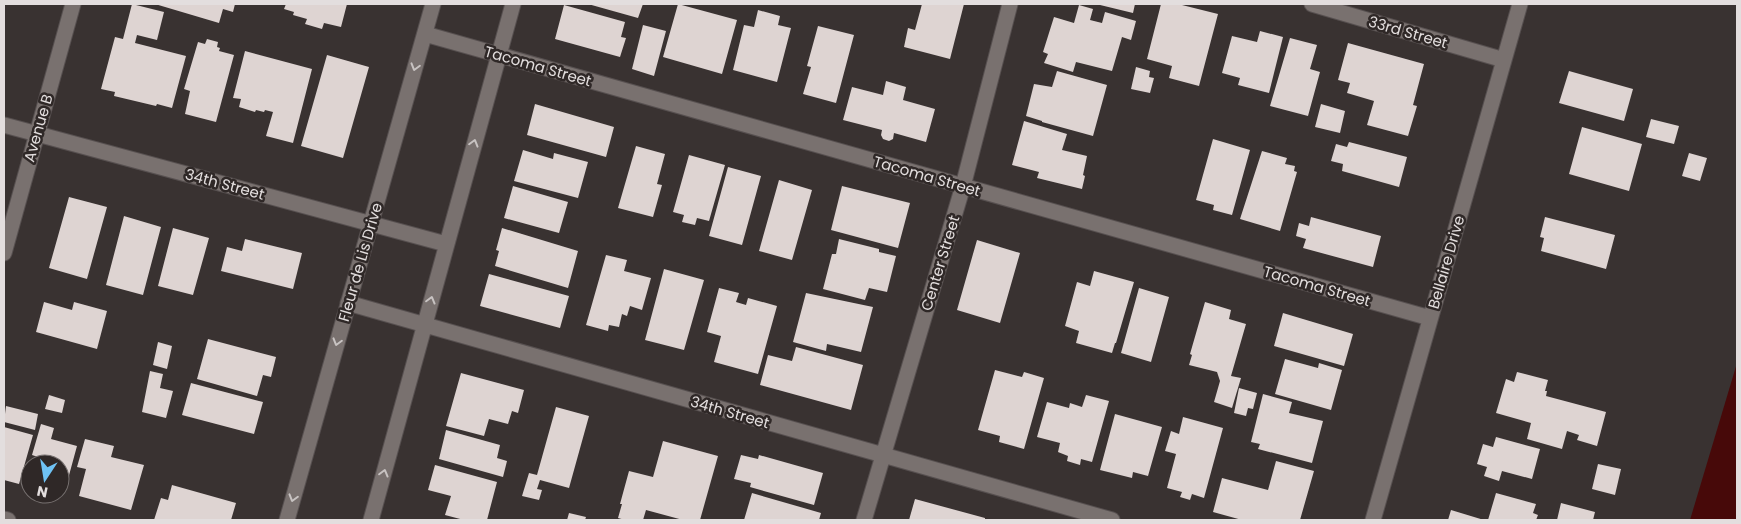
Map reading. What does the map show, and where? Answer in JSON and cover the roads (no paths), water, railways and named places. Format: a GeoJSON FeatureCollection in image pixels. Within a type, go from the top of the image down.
{"type":"FeatureCollection","features":[{"type":"Feature","properties":{"kind":"street","name":"Avenue B"},"geometry":{"type":"LineString","coordinates":[[4,253],[73,4]]}},
{"type":"Feature","properties":{"kind":"street","name":"Fleur de Lis Drive"},"geometry":{"type":"LineString","coordinates":[[287,520],[433,4]]}},
{"type":"Feature","properties":{"kind":"street"},"geometry":{"type":"LineString","coordinates":[[371,520],[513,4]]}},
{"type":"Feature","properties":{"kind":"street","name":"Center Street"},"geometry":{"type":"LineString","coordinates":[[864,520],[963,186],[1010,4]]}},
{"type":"Feature","properties":{"kind":"street","name":"33rd Street"},"geometry":{"type":"LineString","coordinates":[[1312,4],[1504,60]]}},
{"type":"Feature","properties":{"kind":"street","name":"Bellaire Drive"},"geometry":{"type":"LineString","coordinates":[[1373,520],[1520,4]]}},
{"type":"Feature","properties":{"kind":"street","name":"Tacoma Street"},"geometry":{"type":"LineString","coordinates":[[424,34],[1430,318]]}},
{"type":"Feature","properties":{"kind":"street","name":"34th Street"},"geometry":{"type":"LineString","coordinates":[[4,125],[446,244]]}},
{"type":"Feature","properties":{"kind":"street","name":"34th Street"},"geometry":{"type":"LineString","coordinates":[[348,303],[1112,520]]}},
{"type":"Feature","properties":{"kind":"street"},"geometry":{"type":"LineString","coordinates":[[4,519],[8,520]]}}]}
